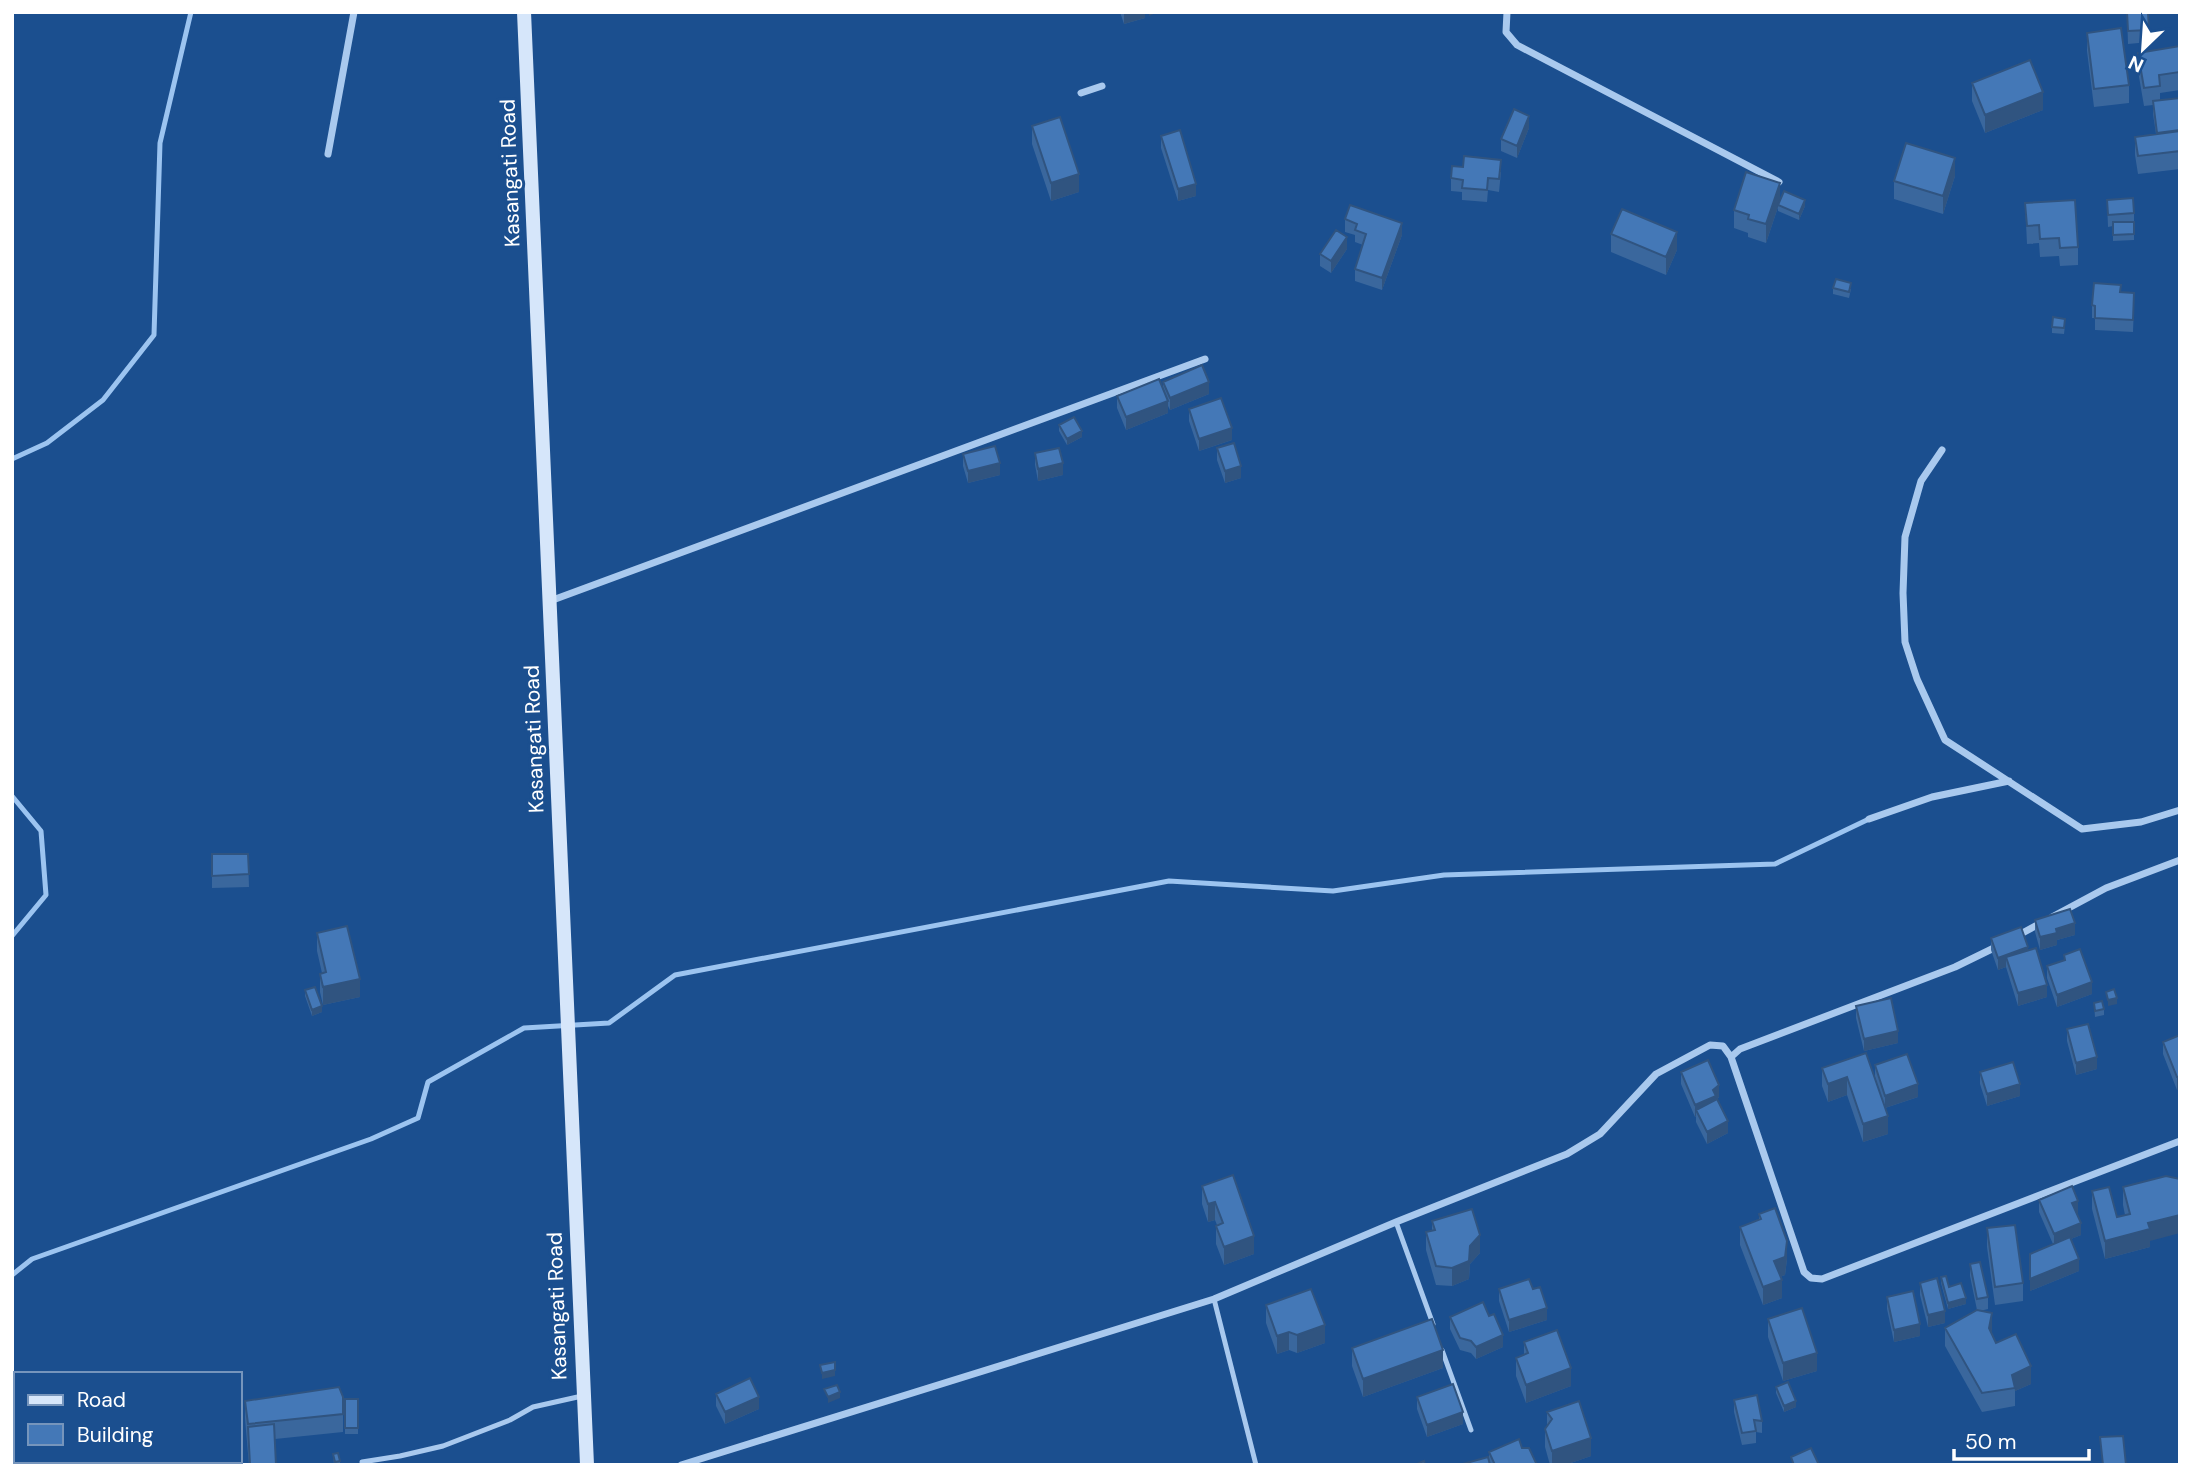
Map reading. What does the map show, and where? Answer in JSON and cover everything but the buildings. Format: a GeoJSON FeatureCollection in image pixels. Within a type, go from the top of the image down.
{"type":"FeatureCollection","features":[{"type":"Feature","properties":{"kind":"street"},"geometry":{"type":"LineString","coordinates":[[328,154],[354,12]]}},
{"type":"Feature","properties":{"kind":"street","name":"Kasangati Road"},"geometry":{"type":"LineString","coordinates":[[524,12],[587,1465]]}},
{"type":"Feature","properties":{"kind":"street"},"geometry":{"type":"LineString","coordinates":[[1507,12],[1506,32],[1517,45],[1779,182]]}},
{"type":"Feature","properties":{"kind":"street"},"geometry":{"type":"LineString","coordinates":[[1081,93],[1102,86]]}},
{"type":"Feature","properties":{"kind":"street"},"geometry":{"type":"LineString","coordinates":[[549,602],[1205,359]]}},
{"type":"Feature","properties":{"kind":"street"},"geometry":{"type":"LineString","coordinates":[[1942,450],[1922,481],[1905,537],[1903,593],[1905,642],[1917,679],[1945,740],[2082,829],[2141,822],[2180,810]]}},
{"type":"Feature","properties":{"kind":"street"},"geometry":{"type":"LineString","coordinates":[[1869,819],[1932,797],[2009,782]]}},
{"type":"Feature","properties":{"kind":"street"},"geometry":{"type":"LineString","coordinates":[[1731,1057],[1741,1049],[1955,967],[2106,888],[2180,860]]}},
{"type":"Feature","properties":{"kind":"street"},"geometry":{"type":"LineString","coordinates":[[681,1465],[1214,1299],[1567,1154],[1600,1134],[1656,1074],[1710,1045],[1723,1046],[1731,1057],[1804,1272],[1815,1279],[1822,1279],[2180,1141]]}},
{"type":"Feature","properties":{"kind":"lane"},"geometry":{"type":"LineString","coordinates":[[1396,1222],[1433,1326]]}},
{"type":"Feature","properties":{"kind":"lane"},"geometry":{"type":"LineString","coordinates":[[1214,1299],[1256,1465]]}},
{"type":"Feature","properties":{"kind":"lane"},"geometry":{"type":"LineString","coordinates":[[1438,1339],[1471,1430]]}},
{"type":"Feature","properties":{"kind":"lane"},"geometry":{"type":"LineString","coordinates":[[362,1462],[443,1446],[510,1420],[533,1407],[582,1396]]}},
{"type":"Feature","properties":{"kind":"waterway"},"geometry":{"type":"LineString","coordinates":[[12,459],[47,443],[103,400],[154,335],[160,143],[191,12]]}},
{"type":"Feature","properties":{"kind":"waterway"},"geometry":{"type":"LineString","coordinates":[[12,796],[41,831],[46,895],[12,936]]}},
{"type":"Feature","properties":{"kind":"waterway"},"geometry":{"type":"LineString","coordinates":[[12,1275],[32,1259],[371,1139],[418,1118],[428,1082],[524,1028],[609,1023],[675,975],[1169,881],[1333,891],[1444,875],[1775,864],[1869,819]]}}]}
